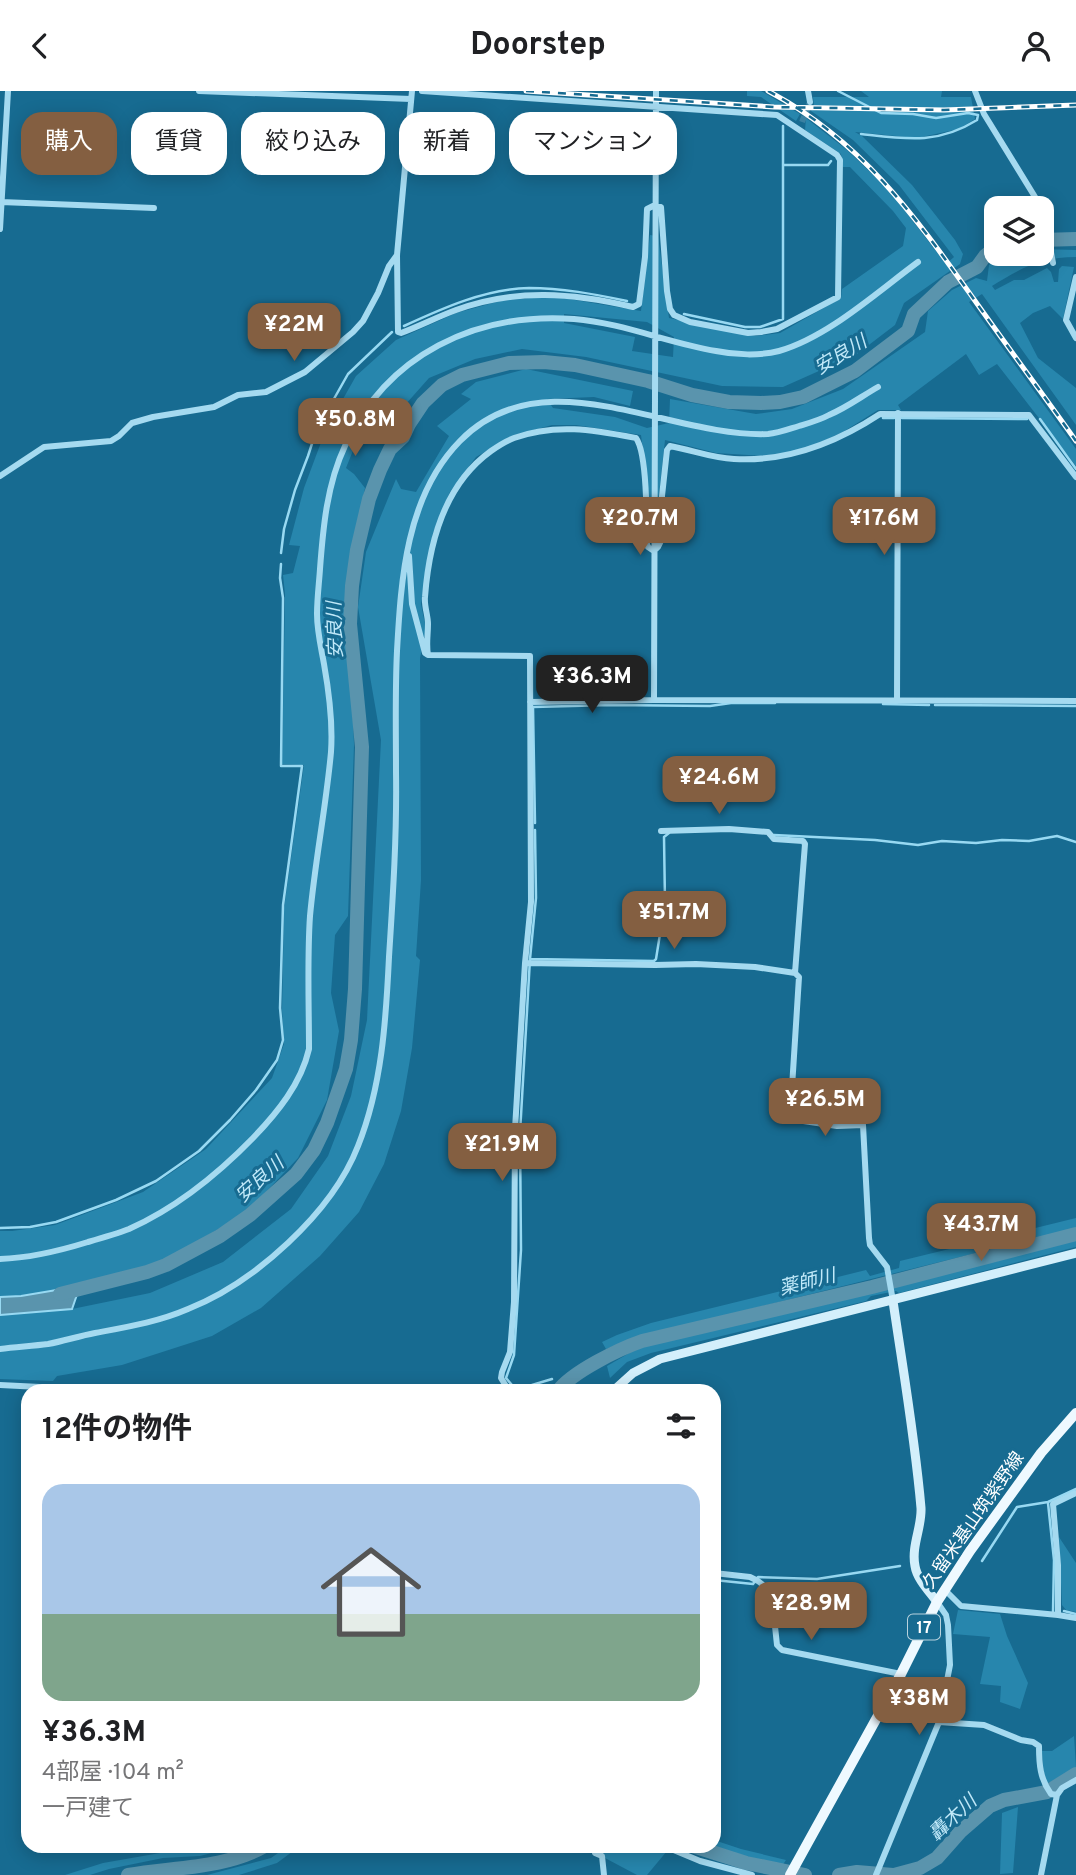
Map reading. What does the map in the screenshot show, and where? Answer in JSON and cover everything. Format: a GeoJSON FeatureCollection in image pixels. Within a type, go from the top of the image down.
{"type":"FeatureCollection","features":[{"type":"Feature","properties":{"kind":"main road","name":"久留米基山筑紫野線"},"geometry":{"type":"LineString","coordinates":[[790,1875],[901,1674],[937,1602],[970,1551],[1041,1453],[1076,1413]]}},
{"type":"Feature","properties":{"kind":"street"},"geometry":{"type":"LineString","coordinates":[[0,229],[8,91]]}},
{"type":"Feature","properties":{"kind":"street"},"geometry":{"type":"LineString","coordinates":[[199,91],[411,99]]}},
{"type":"Feature","properties":{"kind":"street"},"geometry":{"type":"LineString","coordinates":[[412,91],[397,255],[398,332],[482,302],[524,296],[545,294],[601,300],[633,307],[639,304],[647,209],[654,205],[661,207],[667,291],[674,316],[690,322],[748,333],[761,332],[777,329],[838,297],[840,160],[837,155],[777,115],[422,91]]}},
{"type":"Feature","properties":{"kind":"street"},"geometry":{"type":"LineString","coordinates":[[654,700],[656,91]]}},
{"type":"Feature","properties":{"kind":"street"},"geometry":{"type":"LineString","coordinates":[[808,91],[810,102]]}},
{"type":"Feature","properties":{"kind":"street"},"geometry":{"type":"LineString","coordinates":[[975,91],[984,114],[1034,196]]}},
{"type":"Feature","properties":{"kind":"street"},"geometry":{"type":"LineString","coordinates":[[800,130],[802,122]]}},
{"type":"Feature","properties":{"kind":"street"},"geometry":{"type":"LineString","coordinates":[[1,202],[154,208]]}},
{"type":"Feature","properties":{"kind":"street"},"geometry":{"type":"LineString","coordinates":[[0,476],[44,447],[111,441],[132,423],[214,407],[238,395],[266,392],[305,372],[363,321],[397,255]]}},
{"type":"Feature","properties":{"kind":"street"},"geometry":{"type":"LineString","coordinates":[[0,1259],[50,1254],[126,1230],[169,1207],[232,1160],[267,1123],[292,1090],[306,1063],[309,1049],[310,922],[331,751],[328,694],[318,632],[323,539],[332,480],[344,448],[369,405],[393,379],[437,345],[470,330],[503,322],[538,318],[589,321],[616,325],[654,338],[717,352],[750,354],[777,351],[832,326],[918,263]]}},
{"type":"Feature","properties":{"kind":"street"},"geometry":{"type":"LineString","coordinates":[[1076,277],[1066,320],[1076,338]]}},
{"type":"Feature","properties":{"kind":"street"},"geometry":{"type":"LineString","coordinates":[[0,1349],[49,1343],[144,1324],[209,1300],[246,1278],[279,1250],[310,1219],[344,1176],[358,1148],[373,1100],[385,1020],[394,861],[396,682],[402,580],[416,518],[427,490],[439,467],[457,444],[490,418],[513,408],[558,401],[593,404],[737,433],[773,434],[830,415],[878,387]]}},
{"type":"Feature","properties":{"kind":"street"},"geometry":{"type":"LineString","coordinates":[[897,701],[898,413]]}},
{"type":"Feature","properties":{"kind":"street"},"geometry":{"type":"LineString","coordinates":[[654,551],[661,541],[662,496],[667,450],[670,446],[732,459],[767,458],[809,450],[860,427],[880,414],[1029,415],[1076,477]]}},
{"type":"Feature","properties":{"kind":"street"},"geometry":{"type":"LineString","coordinates":[[428,655],[425,597],[435,536],[443,514],[464,477],[480,460],[513,438],[559,428],[585,429],[636,438],[639,441],[645,484],[646,541],[648,548],[654,551]]}},
{"type":"Feature","properties":{"kind":"street"},"geometry":{"type":"LineString","coordinates":[[408,547],[412,604],[425,653],[530,656],[531,902],[515,1129],[514,1302],[510,1352],[501,1378],[505,1384]]}},
{"type":"Feature","properties":{"kind":"street"},"geometry":{"type":"LineString","coordinates":[[530,702],[1076,701]]}},
{"type":"Feature","properties":{"kind":"street"},"geometry":{"type":"LineString","coordinates":[[661,831],[729,829],[803,841],[805,844],[795,973]]}},
{"type":"Feature","properties":{"kind":"street"},"geometry":{"type":"LineString","coordinates":[[525,963],[696,964],[755,967],[795,973],[799,977],[790,1119],[837,1126],[863,1125],[870,1245],[887,1267],[916,1456],[921,1513],[915,1566],[920,1580],[946,1615],[950,1665],[939,1722],[876,1875]]}},
{"type":"Feature","properties":{"kind":"street"},"geometry":{"type":"LineString","coordinates":[[621,1384],[633,1373],[660,1359],[1076,1253]]}},
{"type":"Feature","properties":{"kind":"street"},"geometry":{"type":"LineString","coordinates":[[0,1385],[21,1386]]}},
{"type":"Feature","properties":{"kind":"street"},"geometry":{"type":"LineString","coordinates":[[1058,1615],[1058,1565],[1053,1504],[1076,1493]]}},
{"type":"Feature","properties":{"kind":"street"},"geometry":{"type":"LineString","coordinates":[[721,1574],[750,1577],[763,1585],[775,1617],[777,1645],[782,1650],[901,1674]]}},
{"type":"Feature","properties":{"kind":"street"},"geometry":{"type":"LineString","coordinates":[[945,1590],[961,1606],[1076,1618]]}},
{"type":"Feature","properties":{"kind":"street"},"geometry":{"type":"LineString","coordinates":[[939,1722],[984,1725],[1039,1746],[1040,1770],[1044,1783],[1054,1794]]}},
{"type":"Feature","properties":{"kind":"street"},"geometry":{"type":"LineString","coordinates":[[1041,1875],[1054,1794],[1076,1780]]}},
{"type":"Feature","properties":{"kind":"street"},"geometry":{"type":"LineString","coordinates":[[595,1853],[602,1856],[604,1875]]}},
{"type":"Feature","properties":{"kind":"street"},"geometry":{"type":"LineString","coordinates":[[681,1853],[752,1875]]}},
{"type":"Feature","properties":{"kind":"shaded area"},"geometry":{"type":"Polygon","coordinates":[[[747,91],[761,91],[800,114],[796,121],[761,97],[747,96],[747,91]]]}},
{"type":"Feature","properties":{"kind":"shaded area"},"geometry":{"type":"Polygon","coordinates":[[[861,91],[942,91],[941,97],[971,97],[975,119],[959,129],[917,138],[855,132],[912,185],[963,254],[960,264],[904,303],[895,325],[857,354],[783,387],[722,386],[586,357],[522,349],[475,359],[429,378],[397,414],[383,404],[360,433],[346,468],[365,488],[347,576],[344,626],[352,695],[354,745],[348,916],[335,935],[331,993],[339,1031],[327,1100],[298,1158],[246,1213],[158,1264],[80,1286],[0,1297],[0,1231],[55,1225],[143,1192],[206,1149],[272,1078],[284,1044],[284,908],[304,765],[282,764],[285,594],[283,575],[293,573],[300,546],[289,545],[304,488],[326,429],[356,376],[396,340],[456,313],[500,301],[551,296],[641,311],[650,235],[658,236],[669,318],[756,336],[780,333],[841,298],[842,289],[903,246],[906,228],[850,167],[843,167],[841,154],[805,130],[806,118],[847,150],[888,189],[946,264],[954,257],[899,185],[853,140],[811,111],[814,106],[813,97],[869,97],[861,91]],[[564,314],[564,323],[635,337],[632,351],[673,357],[674,337],[647,322],[564,314]]]}},
{"type":"Feature","properties":{"kind":"shaded area"},"geometry":{"type":"Polygon","coordinates":[[[1054,249],[1076,250],[1076,257],[1054,259],[1054,249]]]}},
{"type":"Feature","properties":{"kind":"shaded area"},"geometry":{"type":"Polygon","coordinates":[[[989,266],[1030,266],[992,286],[995,290],[1047,268],[1054,282],[1058,282],[1059,269],[1062,266],[1074,267],[1063,319],[1050,306],[1033,313],[1020,323],[1038,358],[1076,388],[1076,425],[982,294],[969,302],[1076,449],[1076,466],[997,364],[979,375],[966,354],[898,405],[901,410],[878,410],[843,432],[803,450],[764,456],[716,453],[665,440],[658,504],[650,504],[641,435],[576,425],[552,425],[512,436],[476,457],[450,492],[433,533],[421,604],[426,629],[420,658],[421,880],[416,956],[420,960],[412,1048],[401,1111],[384,1164],[359,1212],[320,1256],[261,1308],[212,1336],[122,1365],[57,1376],[53,1381],[0,1379],[0,1315],[72,1309],[150,1293],[223,1262],[291,1209],[328,1156],[351,1096],[367,1020],[381,740],[358,607],[366,552],[396,479],[401,489],[416,492],[449,436],[437,426],[471,399],[461,394],[476,382],[526,369],[633,391],[630,406],[594,397],[547,399],[553,408],[615,417],[647,428],[669,423],[670,399],[756,414],[792,409],[843,389],[925,332],[928,311],[952,290],[976,278],[987,281],[989,266]]]}},
{"type":"Feature","properties":{"kind":"shaded area"},"geometry":{"type":"Polygon","coordinates":[[[1076,1218],[1076,1228],[638,1337],[606,1349],[602,1342],[651,1323],[866,1270],[870,1276],[899,1268],[900,1261],[1076,1218]]]}},
{"type":"Feature","properties":{"kind":"shaded area"},"geometry":{"type":"Polygon","coordinates":[[[1076,1240],[1076,1247],[651,1353],[627,1362],[610,1378],[607,1366],[638,1348],[1076,1240]]]}},
{"type":"Feature","properties":{"kind":"shaded area"},"geometry":{"type":"Polygon","coordinates":[[[80,1286],[72,1309],[0,1315],[0,1297],[80,1286]]]}},
{"type":"Feature","properties":{"kind":"shaded area"},"geometry":{"type":"Polygon","coordinates":[[[1059,1537],[1076,1563],[1076,1612],[1066,1610],[1062,1605],[1059,1537]]]}},
{"type":"Feature","properties":{"kind":"shaded area"},"geometry":{"type":"Polygon","coordinates":[[[958,1610],[1000,1614],[1028,1683],[1020,1709],[1000,1702],[1001,1686],[980,1684],[990,1637],[953,1634],[958,1610]]]}},
{"type":"Feature","properties":{"kind":"shaded area"},"geometry":{"type":"Polygon","coordinates":[[[1074,1736],[1076,1767],[1047,1784],[1042,1751],[1052,1751],[1074,1736]]]}},
{"type":"Feature","properties":{"kind":"shaded area"},"geometry":{"type":"Polygon","coordinates":[[[1018,1807],[1013,1873],[1000,1874],[1002,1813],[1018,1807]]]}},
{"type":"Feature","properties":{"kind":"shaded area"},"geometry":{"type":"Polygon","coordinates":[[[721,1842],[786,1860],[782,1866],[721,1849],[721,1842]]]}},
{"type":"Feature","properties":{"kind":"shaded area"},"geometry":{"type":"Polygon","coordinates":[[[160,1853],[211,1853],[163,1858],[90,1875],[65,1875],[103,1863],[160,1853]]]}},
{"type":"Feature","properties":{"kind":"shaded area"},"geometry":{"type":"Polygon","coordinates":[[[278,1853],[291,1853],[277,1863],[239,1875],[207,1875],[271,1858],[278,1853]]]}},
{"type":"Feature","properties":{"kind":"shaded area"},"geometry":{"type":"Polygon","coordinates":[[[603,1853],[665,1853],[647,1875],[637,1875],[605,1858],[603,1853]]]}},
{"type":"Feature","properties":{"kind":"waterway"},"geometry":{"type":"LineString","coordinates":[[838,91],[881,113],[936,118],[968,113],[978,115],[977,120],[962,128],[934,137],[906,138],[861,134]]}},
{"type":"Feature","properties":{"kind":"waterway"},"geometry":{"type":"LineString","coordinates":[[783,126],[783,165]]}},
{"type":"Feature","properties":{"kind":"waterway"},"geometry":{"type":"LineString","coordinates":[[684,314],[745,327],[760,327],[783,319],[783,165],[828,165],[831,161]]}},
{"type":"Feature","properties":{"kind":"waterway","name":"安良川"},"geometry":{"type":"LineString","coordinates":[[1054,240],[1076,239]]}},
{"type":"Feature","properties":{"kind":"waterway","name":"安良川"},"geometry":{"type":"LineString","coordinates":[[60,1294],[147,1272],[166,1265],[220,1236],[250,1215],[296,1174],[314,1150],[327,1123],[346,1069],[355,989],[362,747],[350,624],[352,586],[369,499],[380,470],[390,449],[403,437],[423,403],[442,385],[462,375],[509,363],[544,362],[575,365],[729,402],[780,402],[803,397],[855,371],[908,331],[914,314],[948,282],[977,267],[984,257]]}},
{"type":"Feature","properties":{"kind":"waterway"},"geometry":{"type":"LineString","coordinates":[[404,326],[465,301],[513,289],[566,290],[627,301]]}},
{"type":"Feature","properties":{"kind":"waterway"},"geometry":{"type":"LineString","coordinates":[[281,553],[284,529],[295,490],[319,422],[348,374],[392,332]]}},
{"type":"Feature","properties":{"kind":"waterway"},"geometry":{"type":"LineString","coordinates":[[883,418],[894,418]]}},
{"type":"Feature","properties":{"kind":"waterway"},"geometry":{"type":"LineString","coordinates":[[902,418],[1027,419]]}},
{"type":"Feature","properties":{"kind":"waterway"},"geometry":{"type":"LineString","coordinates":[[1040,419],[1076,469]]}},
{"type":"Feature","properties":{"kind":"waterway"},"geometry":{"type":"LineString","coordinates":[[0,1228],[30,1227],[56,1222],[116,1200],[156,1181],[199,1151],[256,1090],[277,1060],[283,1040],[280,1008],[283,905],[302,766],[281,766],[281,564]]}},
{"type":"Feature","properties":{"kind":"waterway"},"geometry":{"type":"LineString","coordinates":[[535,823],[533,707],[775,703]]}},
{"type":"Feature","properties":{"kind":"waterway"},"geometry":{"type":"LineString","coordinates":[[883,704],[929,705]]}},
{"type":"Feature","properties":{"kind":"waterway"},"geometry":{"type":"LineString","coordinates":[[935,705],[1076,706]]}},
{"type":"Feature","properties":{"kind":"waterway"},"geometry":{"type":"LineString","coordinates":[[530,959],[536,898],[535,830]]}},
{"type":"Feature","properties":{"kind":"waterway"},"geometry":{"type":"LineString","coordinates":[[511,1384],[506,1378],[514,1355],[521,1250],[520,1133],[530,959],[654,961],[665,903],[664,837],[669,833]]}},
{"type":"Feature","properties":{"kind":"waterway"},"geometry":{"type":"LineString","coordinates":[[774,835],[918,845],[942,841],[1029,841],[1057,836],[1076,842]]}},
{"type":"Feature","properties":{"kind":"waterway","name":"薬師川"},"geometry":{"type":"LineString","coordinates":[[565,1384],[609,1355],[642,1341],[872,1287],[1076,1234]]}},
{"type":"Feature","properties":{"kind":"waterway"},"geometry":{"type":"LineString","coordinates":[[535,1384],[552,1379]]}},
{"type":"Feature","properties":{"kind":"waterway"},"geometry":{"type":"LineString","coordinates":[[982,1561],[1017,1507],[1048,1502],[1076,1489]]}},
{"type":"Feature","properties":{"kind":"waterway"},"geometry":{"type":"LineString","coordinates":[[1048,1503],[1054,1560],[1053,1612]]}},
{"type":"Feature","properties":{"kind":"waterway"},"geometry":{"type":"LineString","coordinates":[[721,1581],[753,1584],[758,1577],[817,1579],[900,1566]]}},
{"type":"Feature","properties":{"kind":"waterway"},"geometry":{"type":"LineString","coordinates":[[1064,1611],[1076,1614]]}},
{"type":"Feature","properties":{"kind":"waterway","name":"轟木川"},"geometry":{"type":"LineString","coordinates":[[894,1875],[920,1868],[937,1858],[960,1832],[990,1806],[1004,1800],[1047,1792],[1076,1774]]}},
{"type":"Feature","properties":{"kind":"waterway","name":"轟木川"},"geometry":{"type":"LineString","coordinates":[[128,1875],[216,1863],[251,1853]]}},
{"type":"Feature","properties":{"kind":"waterway","name":"轟木川"},"geometry":{"type":"LineString","coordinates":[[715,1853],[746,1863],[805,1875]]}},
{"type":"Feature","properties":{"kind":"waterway","name":"轟木川"},"geometry":{"type":"LineString","coordinates":[[839,1875],[857,1872],[893,1875]]}},
{"type":"Feature","properties":{"kind":"tunnel"},"geometry":{"type":"LineString","coordinates":[[802,122],[810,102]]}},
{"type":"Feature","properties":{"kind":"railway"},"geometry":{"type":"LineString","coordinates":[[526,91],[774,107],[944,110],[1076,105]]}},
{"type":"Feature","properties":{"kind":"railway"},"geometry":{"type":"LineString","coordinates":[[768,91],[831,132],[858,156],[907,209],[1076,441]]}}]}
